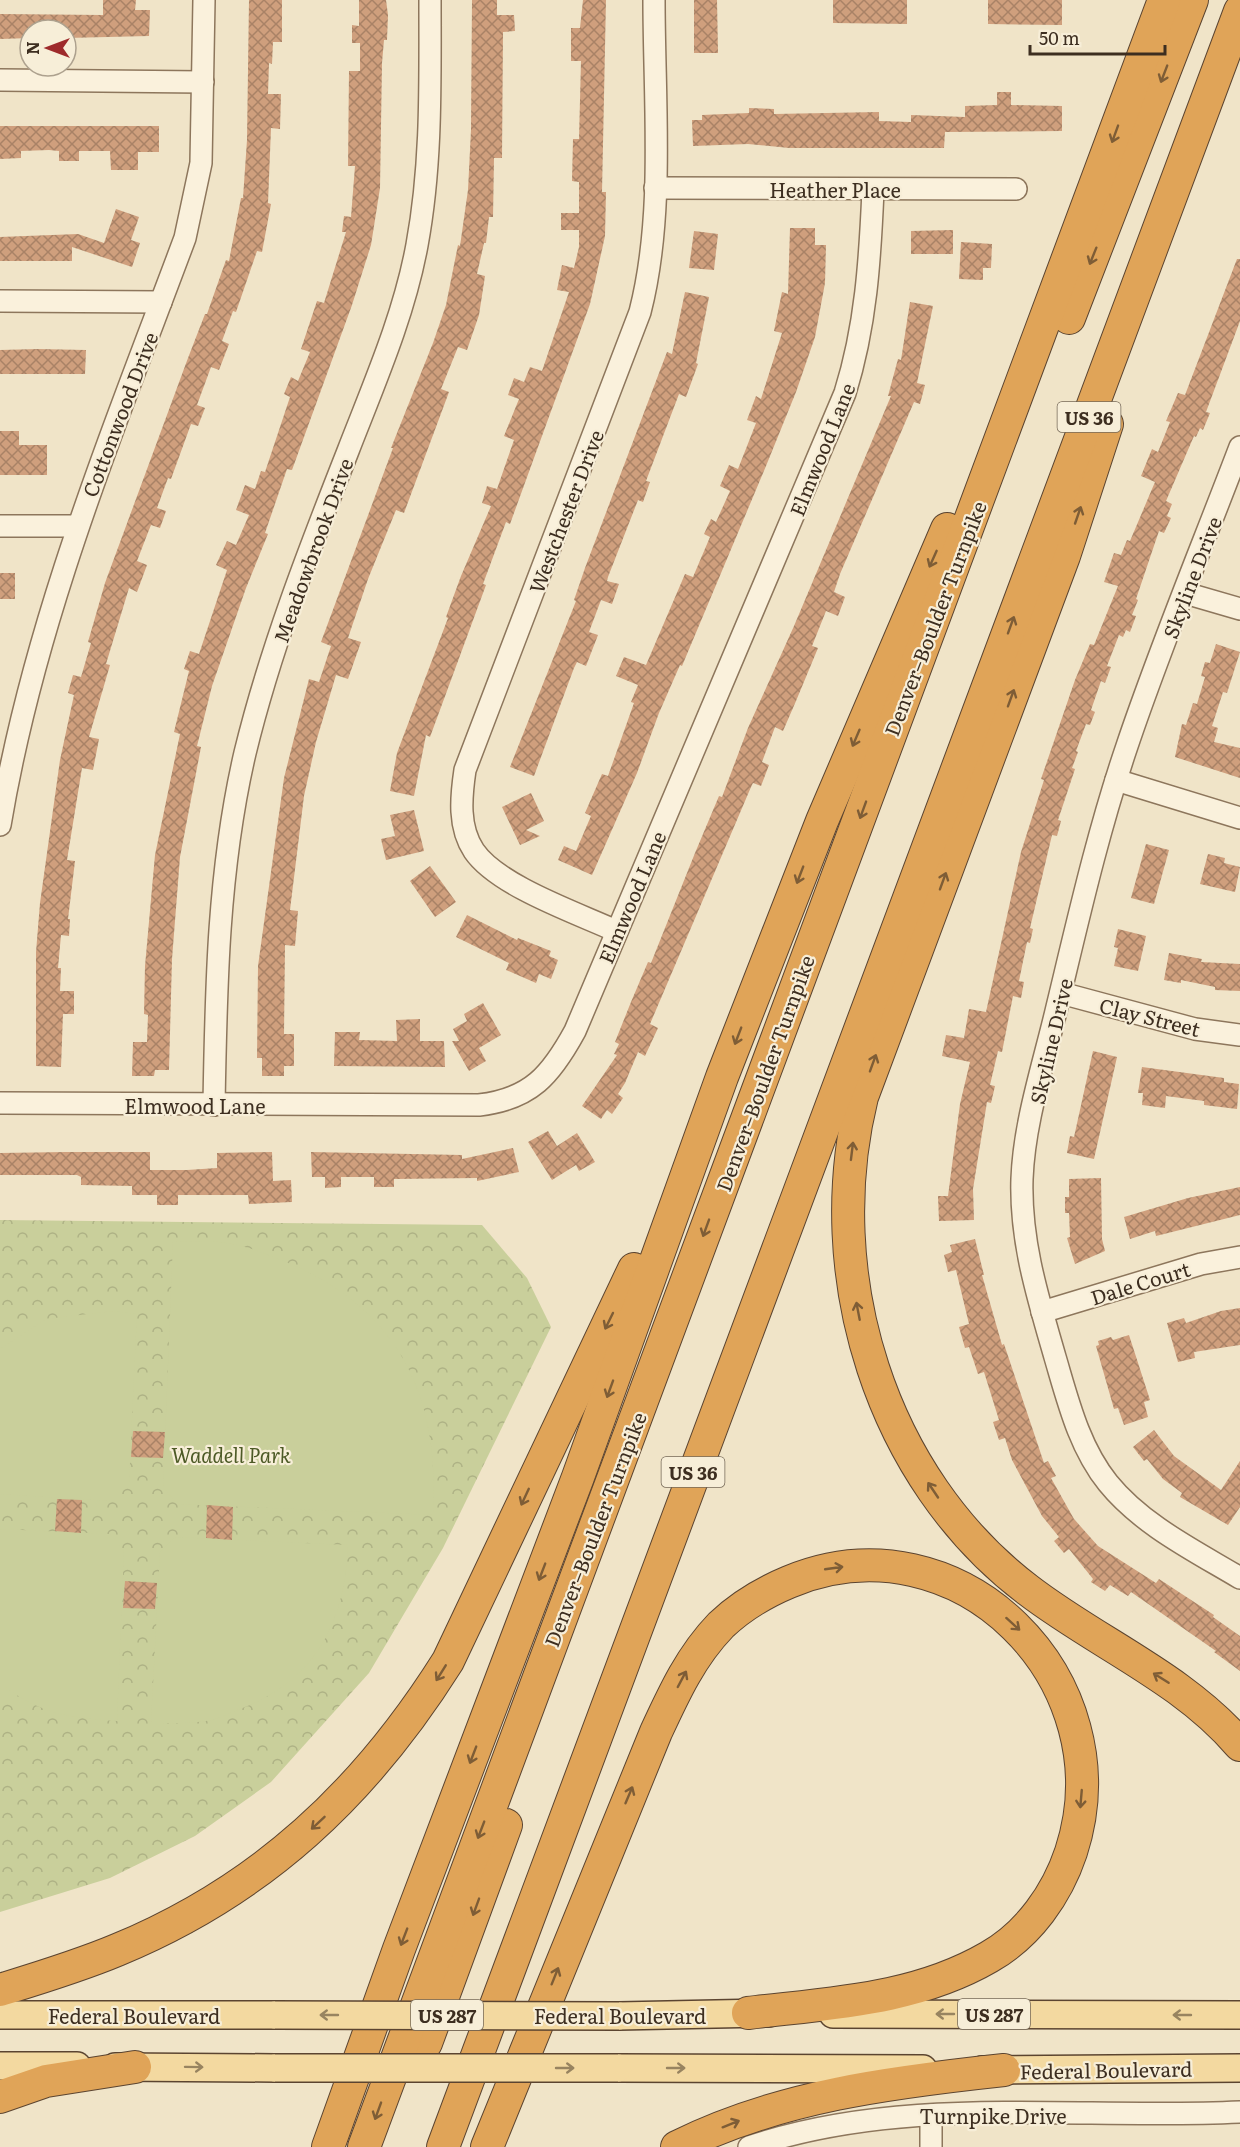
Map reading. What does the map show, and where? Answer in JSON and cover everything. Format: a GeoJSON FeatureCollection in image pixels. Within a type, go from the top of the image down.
{"type":"FeatureCollection","features":[{"type":"Feature","properties":{"kind":"highway","name":"Denver–Boulder Turnpike"},"geometry":{"type":"LineString","coordinates":[[364,2147],[1164,0]]}},
{"type":"Feature","properties":{"kind":"highway"},"geometry":{"type":"LineString","coordinates":[[891,735],[999,492],[1192,0]]}},
{"type":"Feature","properties":{"kind":"highway"},"geometry":{"type":"LineString","coordinates":[[1235,24],[1082,505],[867,1080],[853,1142],[848,1209],[856,1298],[873,1369],[914,1460],[945,1506],[997,1565],[1027,1590],[1195,1701],[1240,1744]]}},
{"type":"Feature","properties":{"kind":"highway","name":"US 36"},"geometry":{"type":"LineString","coordinates":[[442,2147],[1235,24]]}},
{"type":"Feature","properties":{"kind":"highway"},"geometry":{"type":"LineString","coordinates":[[328,2147],[399,1949],[578,1477],[722,1077],[854,744],[1091,198]]}},
{"type":"Feature","properties":{"kind":"highway"},"geometry":{"type":"LineString","coordinates":[[423,2147],[765,1232],[840,1044],[946,797]]}},
{"type":"Feature","properties":{"kind":"highway"},"geometry":{"type":"LineString","coordinates":[[0,1990],[119,1950],[199,1908],[247,1879],[306,1834],[339,1803],[386,1750],[426,1697],[448,1661],[722,1077]]}},
{"type":"Feature","properties":{"kind":"highway"},"geometry":{"type":"LineString","coordinates":[[388,2147],[479,1900],[575,1628],[664,1342]]}},
{"type":"Feature","properties":{"kind":"highway"},"geometry":{"type":"LineString","coordinates":[[487,2147],[656,1732],[682,1677],[714,1633],[735,1613],[771,1590],[804,1575],[833,1568],[863,1565],[896,1566],[938,1577],[966,1589],[985,1601],[1024,1635],[1043,1658],[1064,1695],[1074,1721],[1080,1747],[1082,1801],[1075,1838],[1055,1890],[1021,1933],[992,1955],[940,1981],[893,1995],[748,2013]]}},
{"type":"Feature","properties":{"kind":"highway"},"geometry":{"type":"LineString","coordinates":[[0,2097],[46,2081],[135,2067]]}},
{"type":"Feature","properties":{"kind":"highway"},"geometry":{"type":"LineString","coordinates":[[677,2147],[739,2120],[824,2096],[903,2081],[1004,2070]]}},
{"type":"Feature","properties":{"kind":"main road","name":"Federal Boulevard"},"geometry":{"type":"LineString","coordinates":[[0,2015],[619,2016],[748,2013],[1240,2015]]}},
{"type":"Feature","properties":{"kind":"main road","name":"Federal Boulevard"},"geometry":{"type":"LineString","coordinates":[[0,2066],[1004,2070],[1240,2068]]}},
{"type":"Feature","properties":{"kind":"street","name":"Cottonwood Drive"},"geometry":{"type":"LineString","coordinates":[[0,825],[7,753],[51,606],[77,526],[185,238],[196,196],[203,132],[204,0]]}},
{"type":"Feature","properties":{"kind":"street","name":"Meadowbrook Drive"},"geometry":{"type":"LineString","coordinates":[[214,1106],[219,925],[234,807],[265,682],[292,599],[384,359],[417,246],[428,160],[430,0]]}},
{"type":"Feature","properties":{"kind":"street","name":"Westchester Drive"},"geometry":{"type":"LineString","coordinates":[[616,931],[519,886],[489,868],[473,850],[466,832],[462,813],[462,790],[465,770],[640,312],[652,252],[655,188],[654,0]]}},
{"type":"Feature","properties":{"kind":"street"},"geometry":{"type":"LineString","coordinates":[[0,80],[203,82]]}},
{"type":"Feature","properties":{"kind":"street","name":"Heather Place"},"geometry":{"type":"LineString","coordinates":[[655,188],[1016,189]]}},
{"type":"Feature","properties":{"kind":"street","name":"Elmwood Lane"},"geometry":{"type":"LineString","coordinates":[[0,1104],[479,1105],[510,1099],[540,1082],[560,1058],[575,1031],[845,393],[863,325],[870,272],[873,190]]}},
{"type":"Feature","properties":{"kind":"street"},"geometry":{"type":"LineString","coordinates":[[0,301],[161,302]]}},
{"type":"Feature","properties":{"kind":"street","name":"Skyline Drive"},"geometry":{"type":"LineString","coordinates":[[1240,447],[1116,780],[1034,1107],[1022,1177],[1022,1216],[1027,1257],[1080,1435],[1109,1485],[1137,1512],[1168,1535],[1240,1578]]}},
{"type":"Feature","properties":{"kind":"street"},"geometry":{"type":"LineString","coordinates":[[0,526],[77,526]]}},
{"type":"Feature","properties":{"kind":"street"},"geometry":{"type":"LineString","coordinates":[[1185,593],[1240,609]]}},
{"type":"Feature","properties":{"kind":"street"},"geometry":{"type":"LineString","coordinates":[[1116,780],[1240,818]]}},
{"type":"Feature","properties":{"kind":"street","name":"Clay Street"},"geometry":{"type":"LineString","coordinates":[[1061,993],[1195,1029],[1240,1035]]}},
{"type":"Feature","properties":{"kind":"street","name":"Dale Court"},"geometry":{"type":"LineString","coordinates":[[1042,1312],[1201,1264],[1240,1257]]}},
{"type":"Feature","properties":{"kind":"street","name":"Turnpike Drive"},"geometry":{"type":"LineString","coordinates":[[749,2147],[832,2124],[877,2118],[931,2115],[1240,2112]]}},
{"type":"Feature","properties":{"kind":"street"},"geometry":{"type":"LineString","coordinates":[[931,2115],[931,2147]]}},
{"type":"Feature","properties":{"kind":"green space","name":"Waddell Park"},"geometry":{"type":"Polygon","coordinates":[[[0,1220],[482,1225],[527,1278],[551,1327],[443,1548],[369,1673],[271,1782],[195,1836],[110,1878],[0,1912],[0,1220]]]}},
{"type":"Feature","properties":{"kind":"green space"},"geometry":{"type":"Polygon","coordinates":[[[173,1242],[219,1242],[256,1250],[293,1265],[331,1285],[362,1308],[387,1335],[406,1365],[421,1398],[429,1434],[433,1473],[433,1515],[177,1504],[163,1487],[173,1242]]]}},
{"type":"Feature","properties":{"kind":"green space"},"geometry":{"type":"Polygon","coordinates":[[[113,1311],[137,1314],[129,1484],[112,1501],[0,1494],[0,1349],[46,1319],[113,1311]]]}},
{"type":"Feature","properties":{"kind":"green space"},"geometry":{"type":"Polygon","coordinates":[[[0,1529],[110,1534],[124,1551],[117,1721],[69,1716],[41,1708],[13,1693],[0,1682],[0,1529]]]}},
{"type":"Feature","properties":{"kind":"green space"},"geometry":{"type":"Polygon","coordinates":[[[175,1537],[348,1545],[346,1573],[333,1622],[322,1644],[291,1680],[270,1695],[216,1719],[192,1723],[151,1723],[160,1552],[175,1537]]]}},
{"type":"Feature","properties":{"kind":"building"},"geometry":{"type":"Polygon","coordinates":[[[103,0],[136,0],[135,10],[150,10],[149,36],[78,38],[78,18],[18,18],[18,38],[0,39],[0,14],[103,15],[103,0]]]}},
{"type":"Feature","properties":{"kind":"building"},"geometry":{"type":"Polygon","coordinates":[[[249,0],[282,0],[282,42],[273,42],[272,64],[269,63],[268,94],[281,94],[280,129],[271,128],[268,203],[271,204],[262,252],[257,251],[236,312],[233,311],[222,341],[229,344],[219,370],[211,367],[197,405],[205,408],[198,426],[191,424],[171,479],[168,478],[157,508],[166,511],[160,528],[151,525],[147,535],[137,561],[147,565],[137,592],[129,588],[106,664],[110,665],[89,737],[99,739],[93,770],[82,768],[67,860],[75,861],[68,919],[70,919],[69,936],[61,935],[58,968],[61,968],[60,991],[74,991],[74,1014],[63,1014],[61,1067],[36,1066],[36,952],[40,903],[60,760],[74,695],[68,693],[73,675],[81,677],[91,643],[88,642],[105,583],[188,358],[205,314],[207,314],[226,260],[229,261],[241,198],[243,198],[247,140],[249,0]]]}},
{"type":"Feature","properties":{"kind":"building"},"geometry":{"type":"Polygon","coordinates":[[[359,0],[386,0],[388,15],[387,40],[384,40],[382,63],[380,188],[371,245],[352,305],[292,470],[287,469],[265,533],[268,534],[246,588],[212,686],[197,746],[201,747],[180,857],[172,959],[169,1070],[155,1070],[154,1076],[132,1076],[133,1042],[147,1042],[148,1015],[144,1014],[145,966],[155,855],[180,734],[174,732],[189,671],[184,669],[190,651],[199,654],[227,570],[216,565],[227,541],[236,545],[249,515],[236,510],[245,485],[255,489],[261,471],[265,472],[290,397],[284,394],[291,377],[298,381],[310,352],[301,349],[317,301],[324,303],[346,232],[342,232],[344,216],[351,217],[355,166],[348,166],[349,71],[360,71],[360,43],[352,43],[352,25],[359,26],[359,0]]]}},
{"type":"Feature","properties":{"kind":"building"},"geometry":{"type":"Polygon","coordinates":[[[472,0],[497,0],[497,15],[514,15],[515,31],[503,32],[502,158],[494,158],[493,217],[489,217],[486,243],[484,243],[477,274],[485,276],[479,315],[467,350],[458,347],[441,389],[449,392],[404,513],[396,510],[368,579],[348,638],[361,642],[348,679],[336,675],[316,742],[304,796],[290,910],[298,911],[295,946],[285,945],[284,1034],[294,1034],[294,1066],[284,1066],[284,1076],[262,1076],[262,1058],[257,1058],[258,966],[284,778],[309,679],[319,682],[331,646],[321,642],[393,448],[391,448],[446,305],[458,245],[460,246],[468,190],[472,0]]]}},
{"type":"Feature","properties":{"kind":"building"},"geometry":{"type":"Polygon","coordinates":[[[583,0],[606,0],[602,192],[606,192],[605,236],[590,304],[510,524],[506,522],[483,584],[486,585],[430,737],[426,735],[414,796],[390,791],[397,753],[448,618],[446,617],[461,576],[491,506],[482,503],[487,486],[497,489],[514,440],[504,436],[519,399],[508,395],[514,378],[524,382],[530,367],[542,371],[569,292],[557,290],[562,265],[574,268],[579,247],[579,230],[561,230],[561,213],[579,213],[579,182],[572,181],[573,139],[579,139],[581,61],[571,61],[571,28],[580,28],[583,0]]]}},
{"type":"Feature","properties":{"kind":"building"},"geometry":{"type":"Polygon","coordinates":[[[694,0],[717,0],[718,53],[694,53],[694,0]]]}},
{"type":"Feature","properties":{"kind":"building"},"geometry":{"type":"Polygon","coordinates":[[[833,0],[907,0],[907,24],[833,23],[833,0]]]}},
{"type":"Feature","properties":{"kind":"building"},"geometry":{"type":"Polygon","coordinates":[[[988,0],[1062,0],[1062,25],[988,24],[988,0]]]}},
{"type":"Feature","properties":{"kind":"building"},"geometry":{"type":"Polygon","coordinates":[[[997,92],[1011,92],[1011,105],[1062,106],[1062,131],[945,132],[944,148],[789,148],[748,144],[693,146],[692,120],[702,120],[702,115],[749,113],[749,108],[774,109],[774,114],[879,112],[879,121],[911,122],[911,115],[965,117],[965,106],[997,105],[997,92]]]}},
{"type":"Feature","properties":{"kind":"building"},"geometry":{"type":"Polygon","coordinates":[[[0,126],[159,126],[159,152],[138,152],[138,170],[111,170],[110,151],[79,151],[79,161],[59,161],[59,151],[49,150],[21,151],[21,158],[0,159],[0,126]]]}},
{"type":"Feature","properties":{"kind":"building"},"geometry":{"type":"Polygon","coordinates":[[[116,209],[139,217],[131,240],[140,243],[132,267],[72,247],[72,261],[0,261],[0,237],[78,234],[104,243],[116,209]]]}},
{"type":"Feature","properties":{"kind":"building"},"geometry":{"type":"Polygon","coordinates":[[[790,228],[815,228],[815,245],[826,245],[825,283],[815,337],[766,466],[592,875],[558,860],[564,846],[576,851],[591,816],[585,813],[602,774],[608,776],[634,703],[631,702],[638,685],[616,676],[624,657],[646,665],[685,574],[693,577],[710,537],[704,534],[711,519],[716,522],[730,491],[720,486],[729,465],[738,469],[756,423],[747,420],[756,396],[761,399],[782,333],[774,331],[782,292],[788,294],[790,228]]]}},
{"type":"Feature","properties":{"kind":"building"},"geometry":{"type":"Polygon","coordinates":[[[953,230],[953,254],[911,254],[911,231],[953,230]]]}},
{"type":"Feature","properties":{"kind":"building"},"geometry":{"type":"Polygon","coordinates":[[[694,231],[718,234],[714,270],[689,268],[694,231]]]}},
{"type":"Feature","properties":{"kind":"building"},"geometry":{"type":"Polygon","coordinates":[[[961,242],[992,244],[991,268],[983,268],[983,280],[959,279],[961,242]]]}},
{"type":"Feature","properties":{"kind":"building"},"geometry":{"type":"Polygon","coordinates":[[[1237,259],[1240,259],[1240,321],[1206,412],[1210,413],[1203,430],[1200,428],[1196,437],[1194,436],[1166,501],[1172,504],[1167,516],[1171,518],[1164,533],[1159,531],[1136,599],[1138,600],[1132,615],[1136,616],[1130,632],[1126,630],[1123,637],[1119,635],[1107,666],[1111,667],[1105,683],[1101,681],[1091,710],[1095,712],[1090,725],[1086,724],[1076,751],[1078,752],[1072,768],[1075,769],[1058,820],[1061,821],[1057,836],[1052,835],[1030,928],[1033,929],[1030,943],[1027,942],[1019,981],[1024,982],[1021,998],[1013,996],[1002,1052],[998,1051],[990,1085],[995,1086],[991,1103],[987,1102],[973,1189],[974,1220],[939,1221],[938,1196],[948,1196],[960,1104],[970,1062],[942,1056],[946,1035],[964,1038],[969,1009],[986,1012],[1021,852],[1044,780],[1041,779],[1075,680],[1090,644],[1094,645],[1118,586],[1104,582],[1114,553],[1121,555],[1127,540],[1130,541],[1155,482],[1141,476],[1152,449],[1158,452],[1170,422],[1166,421],[1178,393],[1185,395],[1237,259]]]}},
{"type":"Feature","properties":{"kind":"building"},"geometry":{"type":"Polygon","coordinates":[[[685,292],[709,297],[696,363],[698,364],[686,397],[679,394],[646,481],[650,482],[643,502],[638,500],[608,577],[607,581],[619,584],[612,604],[601,600],[589,632],[598,635],[586,666],[577,662],[574,668],[534,776],[510,767],[576,601],[574,600],[585,568],[667,352],[672,354],[685,292]]]}},
{"type":"Feature","properties":{"kind":"building"},"geometry":{"type":"Polygon","coordinates":[[[910,302],[933,306],[917,383],[925,385],[920,404],[914,402],[840,574],[834,592],[845,597],[838,616],[826,611],[812,646],[818,648],[783,731],[775,727],[762,762],[769,765],[761,786],[753,783],[751,787],[650,1024],[658,1028],[645,1056],[638,1052],[618,1094],[623,1098],[612,1114],[607,1110],[601,1119],[582,1106],[617,1055],[614,1054],[619,1044],[615,1042],[631,1002],[648,962],[651,963],[719,796],[722,797],[748,728],[794,626],[891,396],[888,396],[898,359],[901,360],[910,302]]]}},
{"type":"Feature","properties":{"kind":"building"},"geometry":{"type":"Polygon","coordinates":[[[0,350],[86,350],[85,374],[0,374],[0,350]]]}},
{"type":"Feature","properties":{"kind":"building"},"geometry":{"type":"Polygon","coordinates":[[[0,431],[19,431],[19,445],[47,445],[47,475],[0,475],[0,431]]]}},
{"type":"Feature","properties":{"kind":"building"},"geometry":{"type":"Polygon","coordinates":[[[0,573],[15,573],[15,599],[0,599],[0,573]]]}},
{"type":"Feature","properties":{"kind":"building"},"geometry":{"type":"Polygon","coordinates":[[[1216,644],[1240,652],[1227,693],[1223,692],[1212,726],[1218,728],[1214,742],[1240,748],[1240,778],[1175,757],[1182,724],[1186,725],[1193,703],[1197,704],[1205,677],[1201,676],[1205,662],[1210,663],[1216,644]]]}},
{"type":"Feature","properties":{"kind":"building"},"geometry":{"type":"Polygon","coordinates":[[[531,793],[544,821],[526,830],[540,836],[520,845],[502,807],[531,793]]]}},
{"type":"Feature","properties":{"kind":"building"},"geometry":{"type":"Polygon","coordinates":[[[414,810],[424,851],[386,860],[381,839],[395,836],[390,815],[414,810]]]}},
{"type":"Feature","properties":{"kind":"building"},"geometry":{"type":"Polygon","coordinates":[[[1146,844],[1169,850],[1154,904],[1131,898],[1146,844]]]}},
{"type":"Feature","properties":{"kind":"building"},"geometry":{"type":"Polygon","coordinates":[[[1208,854],[1225,858],[1224,863],[1240,867],[1235,892],[1200,884],[1208,854]]]}},
{"type":"Feature","properties":{"kind":"building"},"geometry":{"type":"Polygon","coordinates":[[[430,866],[456,902],[435,917],[410,881],[430,866]]]}},
{"type":"Feature","properties":{"kind":"building"},"geometry":{"type":"Polygon","coordinates":[[[467,915],[517,940],[518,938],[551,951],[549,956],[558,960],[551,979],[539,974],[536,983],[506,970],[509,963],[456,937],[467,915]]]}},
{"type":"Feature","properties":{"kind":"building"},"geometry":{"type":"Polygon","coordinates":[[[1118,929],[1146,936],[1138,971],[1114,966],[1118,948],[1114,947],[1118,929]]]}},
{"type":"Feature","properties":{"kind":"building"},"geometry":{"type":"Polygon","coordinates":[[[1169,953],[1202,959],[1201,962],[1240,964],[1240,991],[1215,990],[1215,987],[1181,980],[1181,983],[1164,980],[1169,953]]]}},
{"type":"Feature","properties":{"kind":"building"},"geometry":{"type":"Polygon","coordinates":[[[483,1003],[501,1035],[479,1048],[486,1061],[469,1071],[452,1041],[459,1041],[453,1029],[467,1021],[464,1014],[483,1003]]]}},
{"type":"Feature","properties":{"kind":"building"},"geometry":{"type":"Polygon","coordinates":[[[420,1019],[420,1041],[444,1041],[445,1067],[334,1066],[335,1032],[360,1032],[359,1040],[397,1041],[396,1020],[420,1019]]]}},
{"type":"Feature","properties":{"kind":"building"},"geometry":{"type":"Polygon","coordinates":[[[1093,1051],[1117,1057],[1094,1159],[1067,1153],[1070,1136],[1074,1137],[1093,1051]]]}},
{"type":"Feature","properties":{"kind":"building"},"geometry":{"type":"Polygon","coordinates":[[[1142,1067],[1224,1078],[1224,1082],[1239,1084],[1237,1109],[1204,1105],[1204,1101],[1166,1096],[1165,1108],[1142,1105],[1143,1093],[1138,1093],[1142,1067]]]}},
{"type":"Feature","properties":{"kind":"building"},"geometry":{"type":"Polygon","coordinates":[[[548,1131],[557,1146],[577,1133],[595,1162],[579,1171],[576,1165],[552,1180],[528,1142],[548,1131]]]}},
{"type":"Feature","properties":{"kind":"building"},"geometry":{"type":"Polygon","coordinates":[[[513,1148],[519,1172],[477,1181],[477,1178],[394,1179],[394,1187],[374,1187],[374,1177],[341,1177],[341,1187],[325,1188],[325,1177],[312,1177],[311,1152],[462,1155],[462,1159],[513,1148]]]}},
{"type":"Feature","properties":{"kind":"building"},"geometry":{"type":"Polygon","coordinates":[[[150,1152],[150,1170],[187,1170],[217,1168],[217,1153],[272,1152],[273,1181],[291,1180],[292,1202],[249,1204],[248,1195],[178,1195],[178,1205],[157,1205],[157,1195],[132,1195],[132,1186],[81,1185],[81,1177],[77,1175],[0,1175],[0,1153],[150,1152]]]}},
{"type":"Feature","properties":{"kind":"building"},"geometry":{"type":"Polygon","coordinates":[[[1101,1178],[1102,1239],[1105,1251],[1075,1264],[1067,1238],[1070,1237],[1069,1213],[1065,1213],[1065,1197],[1069,1197],[1069,1179],[1101,1178]]]}},
{"type":"Feature","properties":{"kind":"building"},"geometry":{"type":"Polygon","coordinates":[[[1240,1187],[1240,1215],[1156,1236],[1155,1231],[1130,1239],[1124,1217],[1188,1198],[1240,1187]]]}},
{"type":"Feature","properties":{"kind":"building"},"geometry":{"type":"Polygon","coordinates":[[[975,1239],[984,1275],[982,1275],[1002,1345],[1004,1344],[1044,1463],[1048,1461],[1056,1476],[1051,1478],[1074,1519],[1098,1546],[1156,1583],[1159,1579],[1214,1615],[1213,1617],[1240,1636],[1240,1671],[1214,1652],[1216,1651],[1131,1592],[1128,1596],[1110,1585],[1105,1591],[1091,1582],[1093,1579],[1069,1549],[1064,1553],[1054,1541],[1059,1537],[1042,1516],[1012,1460],[1005,1438],[999,1440],[993,1422],[999,1420],[984,1372],[978,1374],[969,1347],[965,1348],[959,1327],[969,1324],[956,1270],[948,1272],[944,1255],[952,1252],[950,1245],[975,1239]]]}},
{"type":"Feature","properties":{"kind":"building"},"geometry":{"type":"Polygon","coordinates":[[[1240,1308],[1240,1345],[1194,1352],[1195,1358],[1178,1362],[1167,1323],[1184,1318],[1186,1323],[1221,1311],[1240,1308]]]}},
{"type":"Feature","properties":{"kind":"building"},"geometry":{"type":"Polygon","coordinates":[[[1129,1335],[1150,1400],[1144,1402],[1148,1417],[1124,1425],[1118,1408],[1114,1409],[1096,1346],[1099,1345],[1098,1341],[1111,1337],[1113,1340],[1129,1335]]]}},
{"type":"Feature","properties":{"kind":"building"},"geometry":{"type":"Polygon","coordinates":[[[1154,1430],[1174,1456],[1221,1490],[1240,1461],[1240,1507],[1228,1525],[1180,1497],[1182,1493],[1163,1479],[1147,1459],[1144,1461],[1133,1447],[1154,1430]]]}},
{"type":"Feature","properties":{"kind":"building"},"geometry":{"type":"Polygon","coordinates":[[[133,1431],[165,1432],[163,1458],[131,1457],[133,1431]]]}},
{"type":"Feature","properties":{"kind":"building"},"geometry":{"type":"Polygon","coordinates":[[[57,1499],[82,1500],[81,1533],[55,1531],[57,1499]]]}},
{"type":"Feature","properties":{"kind":"building"},"geometry":{"type":"Polygon","coordinates":[[[207,1505],[233,1507],[232,1540],[206,1538],[207,1505]]]}},
{"type":"Feature","properties":{"kind":"building"},"geometry":{"type":"Polygon","coordinates":[[[125,1581],[157,1583],[155,1609],[123,1608],[125,1581]]]}}]}
